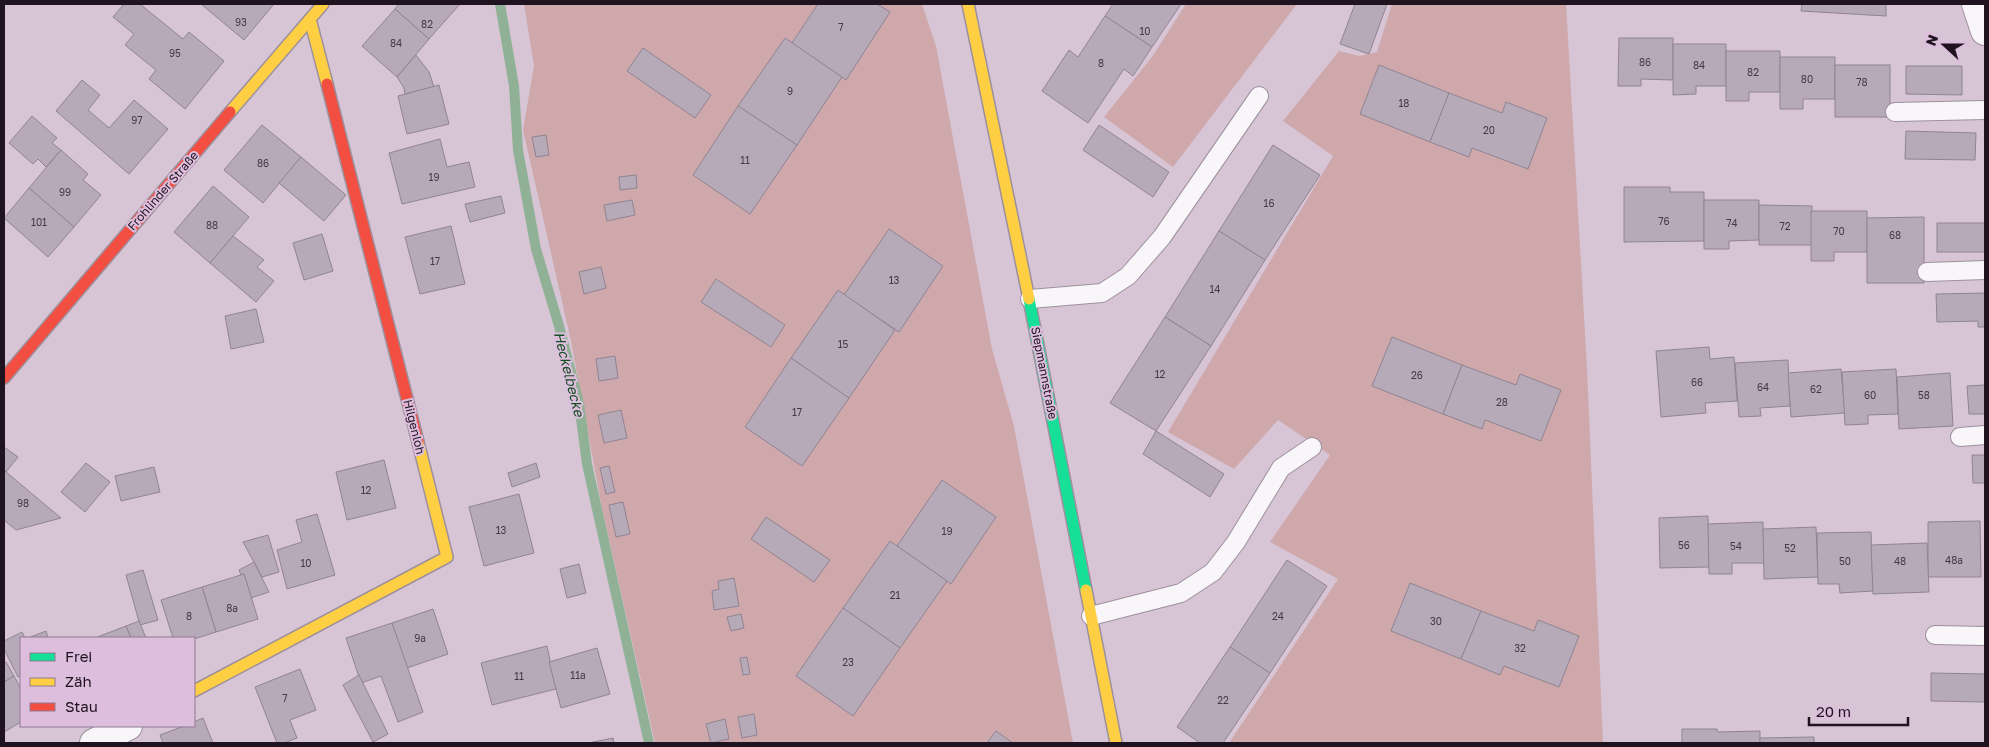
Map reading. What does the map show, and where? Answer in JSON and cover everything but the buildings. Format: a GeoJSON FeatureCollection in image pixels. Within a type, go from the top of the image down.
{"type":"FeatureCollection","features":[{"type":"Feature","properties":{"kind":"street","name":"Frohlinder Straße"},"geometry":{"type":"LineString","coordinates":[[4,378],[323,4]]}},
{"type":"Feature","properties":{"kind":"street","name":"Siepmannstraße"},"geometry":{"type":"LineString","coordinates":[[968,4],[1030,300],[1116,743]]}},
{"type":"Feature","properties":{"kind":"street"},"geometry":{"type":"LineString","coordinates":[[1976,4],[1985,31]]}},
{"type":"Feature","properties":{"kind":"street","name":"Hilgenloh"},"geometry":{"type":"LineString","coordinates":[[195,690],[447,557],[310,20]]}},
{"type":"Feature","properties":{"kind":"street"},"geometry":{"type":"LineString","coordinates":[[94,743],[126,727]]}},
{"type":"Feature","properties":{"kind":"lane"},"geometry":{"type":"LineString","coordinates":[[1030,300],[1102,293],[1128,276],[1162,237],[1259,96]]}},
{"type":"Feature","properties":{"kind":"lane"},"geometry":{"type":"LineString","coordinates":[[1895,112],[1985,110]]}},
{"type":"Feature","properties":{"kind":"lane"},"geometry":{"type":"LineString","coordinates":[[1927,272],[1985,270]]}},
{"type":"Feature","properties":{"kind":"lane"},"geometry":{"type":"LineString","coordinates":[[1960,437],[1985,435]]}},
{"type":"Feature","properties":{"kind":"lane"},"geometry":{"type":"LineString","coordinates":[[1091,616],[1181,593],[1213,572],[1236,542],[1281,468],[1312,447]]}},
{"type":"Feature","properties":{"kind":"lane"},"geometry":{"type":"LineString","coordinates":[[1935,636],[1985,636]]}},
{"type":"Feature","properties":{"kind":"shaded area"},"geometry":{"type":"Polygon","coordinates":[[[524,4],[922,4],[936,46],[992,349],[1014,426],[1073,743],[655,743],[602,508],[571,341],[523,130],[534,66],[524,4]]]}},
{"type":"Feature","properties":{"kind":"shaded area"},"geometry":{"type":"Polygon","coordinates":[[[1186,4],[1297,4],[1173,167],[1104,117],[1152,57],[1186,4]]]}},
{"type":"Feature","properties":{"kind":"shaded area"},"geometry":{"type":"Polygon","coordinates":[[[1392,4],[1566,4],[1587,368],[1603,743],[1229,743],[1338,579],[1270,542],[1330,455],[1278,420],[1234,469],[1168,432],[1333,156],[1283,121],[1339,51],[1360,56],[1377,52],[1392,4]]]}},
{"type":"Feature","properties":{"kind":"waterway","name":"Heckelbecke"},"geometry":{"type":"LineString","coordinates":[[500,4],[514,86],[518,150],[536,249],[579,403],[587,464],[649,743]]}},
{"type":"Feature","properties":{"kind":"traffic: fast"},"geometry":{"type":"LineString","coordinates":[[1029,299],[1086,590]]}},
{"type":"Feature","properties":{"kind":"traffic: slow"},"geometry":{"type":"LineString","coordinates":[[230,112],[323,4]]}},
{"type":"Feature","properties":{"kind":"traffic: slow"},"geometry":{"type":"LineString","coordinates":[[968,4],[1029,299]]}},
{"type":"Feature","properties":{"kind":"traffic: slow"},"geometry":{"type":"LineString","coordinates":[[310,19],[327,84]]}},
{"type":"Feature","properties":{"kind":"traffic: slow"},"geometry":{"type":"LineString","coordinates":[[195,690],[447,557],[418,442]]}},
{"type":"Feature","properties":{"kind":"traffic: slow"},"geometry":{"type":"LineString","coordinates":[[1086,590],[1116,743]]}},
{"type":"Feature","properties":{"kind":"traffic: jam"},"geometry":{"type":"LineString","coordinates":[[327,84],[418,442]]}},
{"type":"Feature","properties":{"kind":"traffic: jam"},"geometry":{"type":"LineString","coordinates":[[4,378],[230,112]]}}]}
